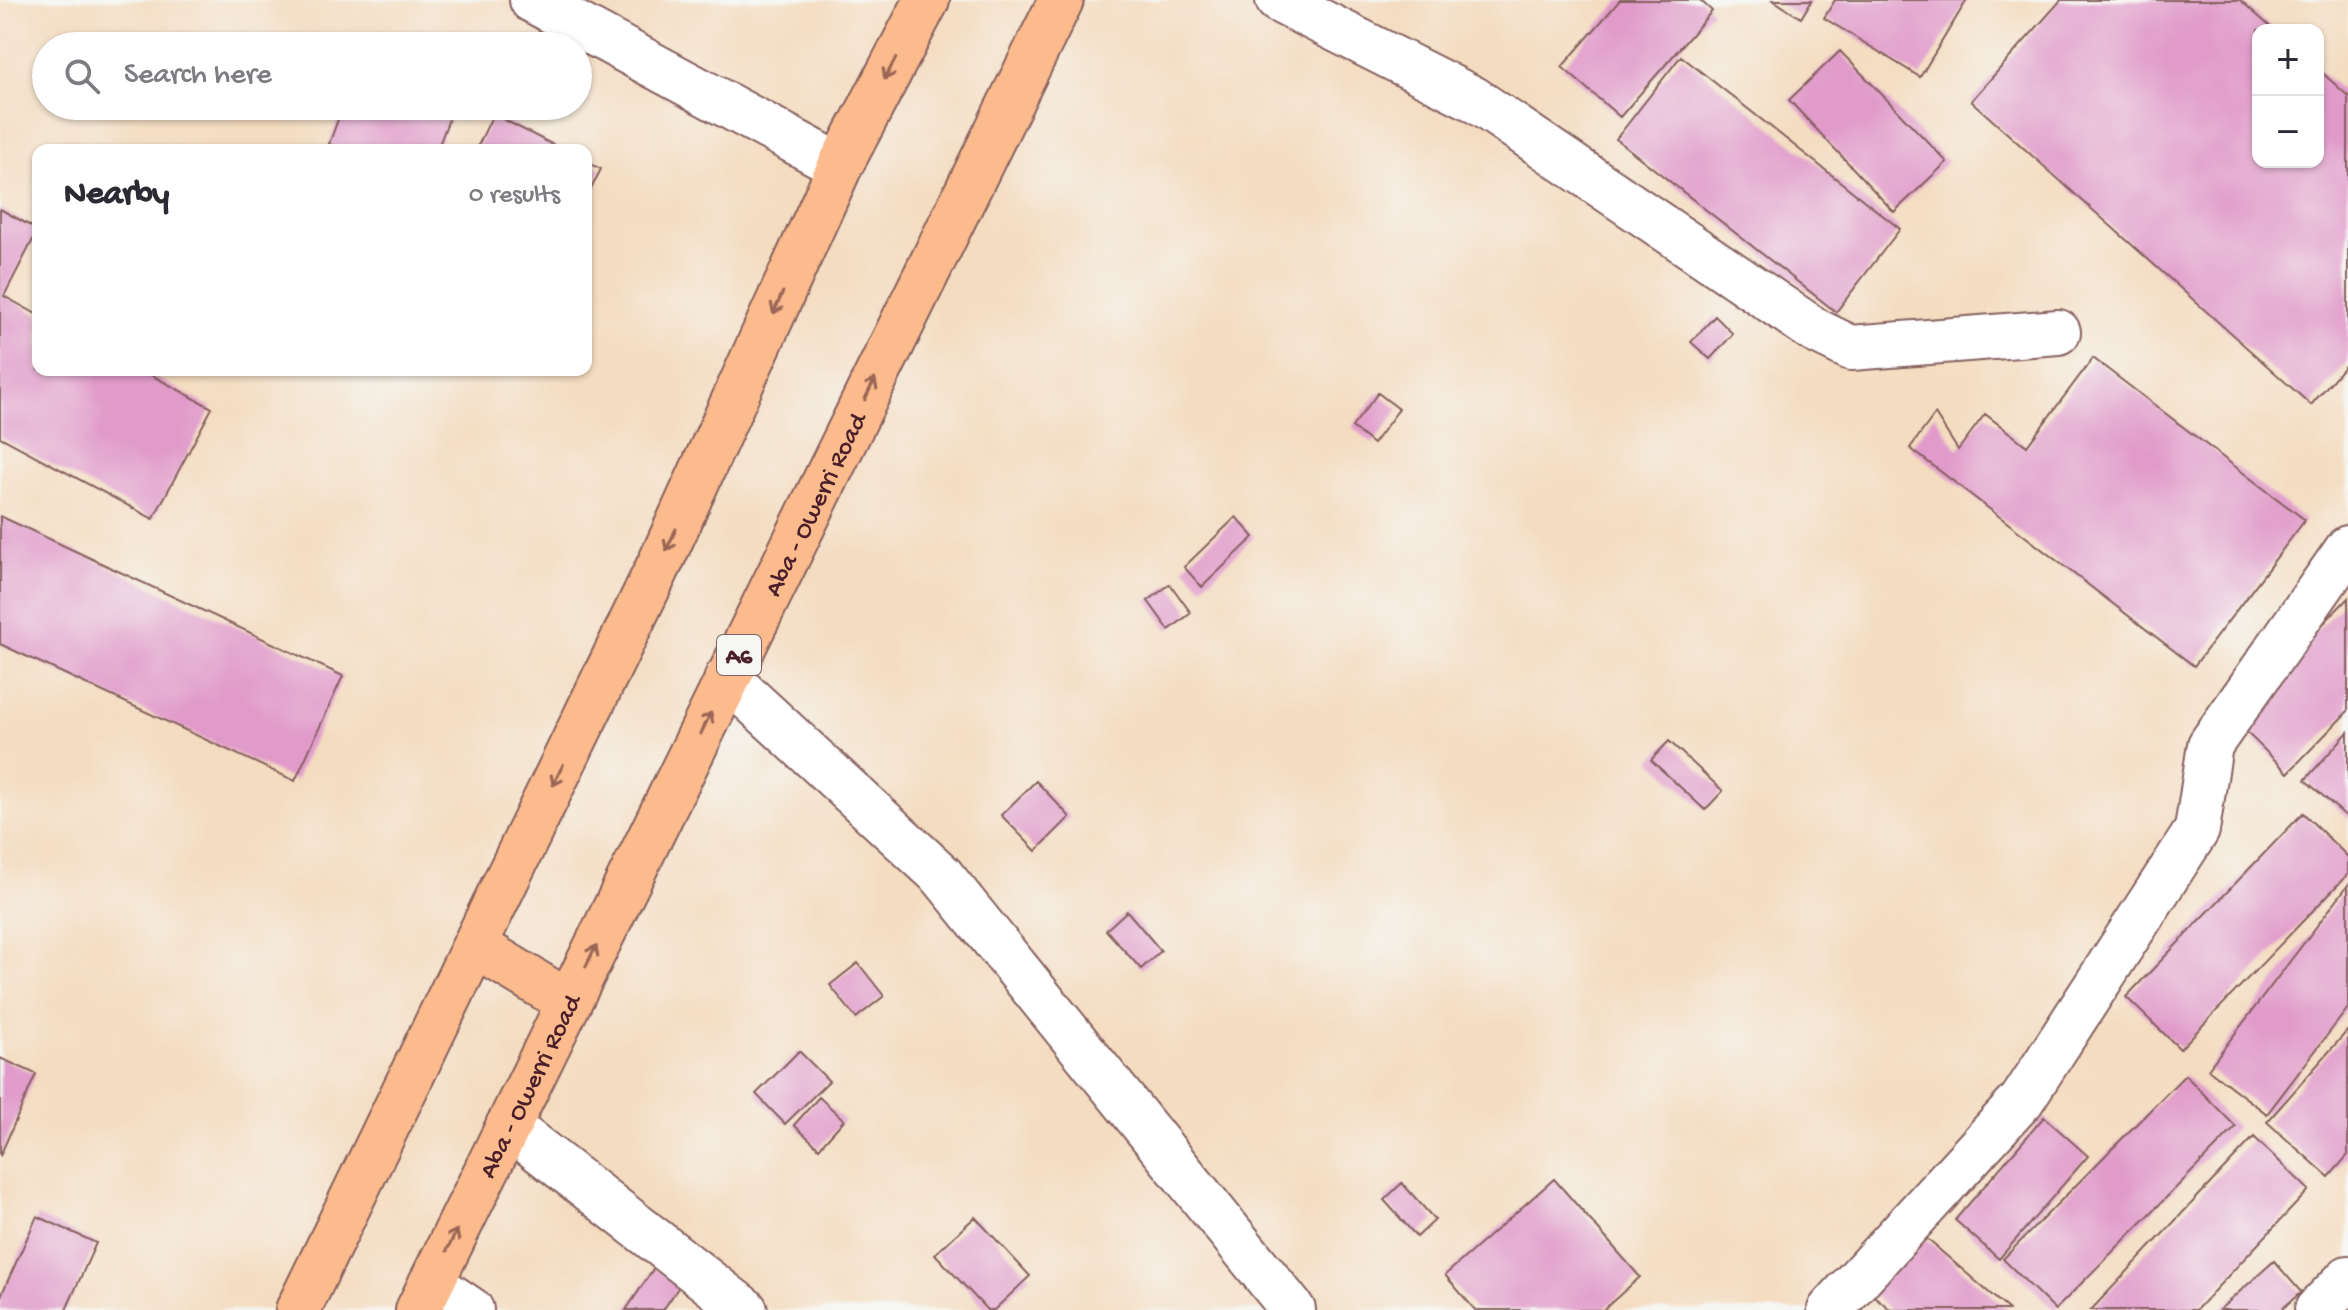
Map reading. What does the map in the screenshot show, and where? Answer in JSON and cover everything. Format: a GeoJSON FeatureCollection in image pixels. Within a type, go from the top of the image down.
{"type":"FeatureCollection","features":[{"type":"Feature","properties":{"kind":"highway"},"geometry":{"type":"LineString","coordinates":[[298,1310],[662,559],[840,166],[927,0]]}},
{"type":"Feature","properties":{"kind":"highway","name":"Aba - Owerri Road"},"geometry":{"type":"LineString","coordinates":[[425,1296],[1061,0]]}},
{"type":"Feature","properties":{"kind":"highway"},"geometry":{"type":"LineString","coordinates":[[476,946],[568,1002]]}},
{"type":"Feature","properties":{"kind":"lane"},"geometry":{"type":"LineString","coordinates":[[532,0],[591,32]]}},
{"type":"Feature","properties":{"kind":"lane"},"geometry":{"type":"LineString","coordinates":[[1278,0],[1474,99],[1816,331],[1851,348],[2058,332]]}},
{"type":"Feature","properties":{"kind":"lane"},"geometry":{"type":"LineString","coordinates":[[592,32],[840,166]]}},
{"type":"Feature","properties":{"kind":"lane"},"geometry":{"type":"LineString","coordinates":[[1830,1310],[2022,1100],[2197,830],[2210,745],[2348,548]]}},
{"type":"Feature","properties":{"kind":"lane"},"geometry":{"type":"LineString","coordinates":[[727,678],[942,876],[1293,1310]]}},
{"type":"Feature","properties":{"kind":"lane"},"geometry":{"type":"LineString","coordinates":[[508,1126],[745,1310]]}},
{"type":"Feature","properties":{"kind":"lane"},"geometry":{"type":"LineString","coordinates":[[2317,1310],[2348,1278]]}},
{"type":"Feature","properties":{"kind":"lane"},"geometry":{"type":"LineString","coordinates":[[425,1296],[471,1310]]}},
{"type":"Feature","properties":{"kind":"building"},"geometry":{"type":"Polygon","coordinates":[[[1620,0],[1700,0],[1712,11],[1620,117],[1562,67],[1620,0]]]}},
{"type":"Feature","properties":{"kind":"building"},"geometry":{"type":"Polygon","coordinates":[[[1773,0],[1812,0],[1801,18],[1773,0]]]}},
{"type":"Feature","properties":{"kind":"building"},"geometry":{"type":"Polygon","coordinates":[[[1835,0],[1967,0],[1920,77],[1824,18],[1835,0]]]}},
{"type":"Feature","properties":{"kind":"building"},"geometry":{"type":"Polygon","coordinates":[[[2061,0],[2240,0],[2267,24],[2252,24],[2252,168],[2324,168],[2324,74],[2348,96],[2348,362],[2311,405],[1971,101],[2061,0]]]}},
{"type":"Feature","properties":{"kind":"building"},"geometry":{"type":"Polygon","coordinates":[[[1840,51],[1947,162],[1894,212],[1789,100],[1840,51]]]}},
{"type":"Feature","properties":{"kind":"building"},"geometry":{"type":"Polygon","coordinates":[[[1681,56],[1900,229],[1836,312],[1616,139],[1681,56]]]}},
{"type":"Feature","properties":{"kind":"building"},"geometry":{"type":"Polygon","coordinates":[[[338,120],[449,120],[439,144],[329,144],[338,120]]]}},
{"type":"Feature","properties":{"kind":"building"},"geometry":{"type":"Polygon","coordinates":[[[490,120],[505,120],[551,144],[479,144],[490,120]]]}},
{"type":"Feature","properties":{"kind":"building"},"geometry":{"type":"Polygon","coordinates":[[[592,165],[601,169],[592,187],[592,165]]]}},
{"type":"Feature","properties":{"kind":"building"},"geometry":{"type":"Polygon","coordinates":[[[0,209],[32,227],[32,242],[4,296],[32,312],[32,376],[153,376],[212,408],[153,519],[0,437],[0,209]]]}},
{"type":"Feature","properties":{"kind":"building"},"geometry":{"type":"Polygon","coordinates":[[[1715,316],[1733,334],[1710,359],[1691,342],[1715,316]]]}},
{"type":"Feature","properties":{"kind":"building"},"geometry":{"type":"Polygon","coordinates":[[[2093,358],[2305,520],[2194,666],[1910,448],[1935,414],[1958,450],[1985,414],[2027,446],[2093,358]]]}},
{"type":"Feature","properties":{"kind":"building"},"geometry":{"type":"Polygon","coordinates":[[[1378,393],[1399,409],[1373,444],[1352,427],[1378,393]]]}},
{"type":"Feature","properties":{"kind":"building"},"geometry":{"type":"Polygon","coordinates":[[[0,516],[343,676],[295,781],[0,644],[0,516]]]}},
{"type":"Feature","properties":{"kind":"building"},"geometry":{"type":"Polygon","coordinates":[[[1236,517],[1254,537],[1202,587],[1184,567],[1236,517]]]}},
{"type":"Feature","properties":{"kind":"building"},"geometry":{"type":"Polygon","coordinates":[[[1170,584],[1191,613],[1169,630],[1148,601],[1170,584]]]}},
{"type":"Feature","properties":{"kind":"building"},"geometry":{"type":"Polygon","coordinates":[[[2348,598],[2348,711],[2288,773],[2232,718],[2348,598]]]}},
{"type":"Feature","properties":{"kind":"building"},"geometry":{"type":"Polygon","coordinates":[[[2348,732],[2348,818],[2305,780],[2348,732]]]}},
{"type":"Feature","properties":{"kind":"building"},"geometry":{"type":"Polygon","coordinates":[[[1669,741],[1723,791],[1705,810],[1651,760],[1669,741]]]}},
{"type":"Feature","properties":{"kind":"building"},"geometry":{"type":"Polygon","coordinates":[[[1036,781],[1070,817],[1036,851],[1001,815],[1036,781]]]}},
{"type":"Feature","properties":{"kind":"building"},"geometry":{"type":"Polygon","coordinates":[[[2303,813],[2348,857],[2348,874],[2180,1049],[2126,997],[2303,813]]]}},
{"type":"Feature","properties":{"kind":"building"},"geometry":{"type":"Polygon","coordinates":[[[2348,885],[2348,1008],[2267,1114],[2208,1069],[2348,885]]]}},
{"type":"Feature","properties":{"kind":"building"},"geometry":{"type":"Polygon","coordinates":[[[1127,911],[1161,951],[1141,969],[1106,930],[1127,911]]]}},
{"type":"Feature","properties":{"kind":"building"},"geometry":{"type":"Polygon","coordinates":[[[858,963],[884,996],[856,1018],[830,985],[858,963]]]}},
{"type":"Feature","properties":{"kind":"building"},"geometry":{"type":"Polygon","coordinates":[[[2348,1030],[2348,1155],[2329,1177],[2267,1122],[2348,1030]]]}},
{"type":"Feature","properties":{"kind":"building"},"geometry":{"type":"Polygon","coordinates":[[[799,1051],[829,1081],[785,1124],[756,1094],[799,1051]]]}},
{"type":"Feature","properties":{"kind":"building"},"geometry":{"type":"Polygon","coordinates":[[[0,1058],[36,1074],[0,1156],[0,1058]]]}},
{"type":"Feature","properties":{"kind":"building"},"geometry":{"type":"Polygon","coordinates":[[[2185,1075],[2236,1127],[2055,1310],[2003,1259],[2185,1075]]]}},
{"type":"Feature","properties":{"kind":"building"},"geometry":{"type":"Polygon","coordinates":[[[819,1097],[844,1120],[819,1148],[794,1125],[819,1097]]]}},
{"type":"Feature","properties":{"kind":"building"},"geometry":{"type":"Polygon","coordinates":[[[2044,1117],[2088,1156],[1999,1259],[1955,1220],[2044,1117]]]}},
{"type":"Feature","properties":{"kind":"building"},"geometry":{"type":"Polygon","coordinates":[[[2254,1137],[2309,1190],[2196,1310],[2091,1310],[2254,1137]]]}},
{"type":"Feature","properties":{"kind":"building"},"geometry":{"type":"Polygon","coordinates":[[[1554,1179],[1640,1277],[1603,1310],[1475,1310],[1445,1275],[1554,1179]]]}},
{"type":"Feature","properties":{"kind":"building"},"geometry":{"type":"Polygon","coordinates":[[[1402,1183],[1435,1220],[1417,1237],[1384,1200],[1402,1183]]]}},
{"type":"Feature","properties":{"kind":"building"},"geometry":{"type":"Polygon","coordinates":[[[37,1216],[96,1243],[66,1310],[0,1310],[0,1298],[37,1216]]]}},
{"type":"Feature","properties":{"kind":"building"},"geometry":{"type":"Polygon","coordinates":[[[975,1217],[1030,1276],[994,1310],[987,1310],[935,1254],[975,1217]]]}},
{"type":"Feature","properties":{"kind":"building"},"geometry":{"type":"Polygon","coordinates":[[[1919,1232],[2009,1310],[1891,1310],[1868,1291],[1919,1232]]]}},
{"type":"Feature","properties":{"kind":"building"},"geometry":{"type":"Polygon","coordinates":[[[2274,1261],[2301,1292],[2281,1310],[2219,1310],[2274,1261]]]}},
{"type":"Feature","properties":{"kind":"building"},"geometry":{"type":"Polygon","coordinates":[[[654,1268],[680,1285],[663,1310],[626,1310],[654,1268]]]}}]}
